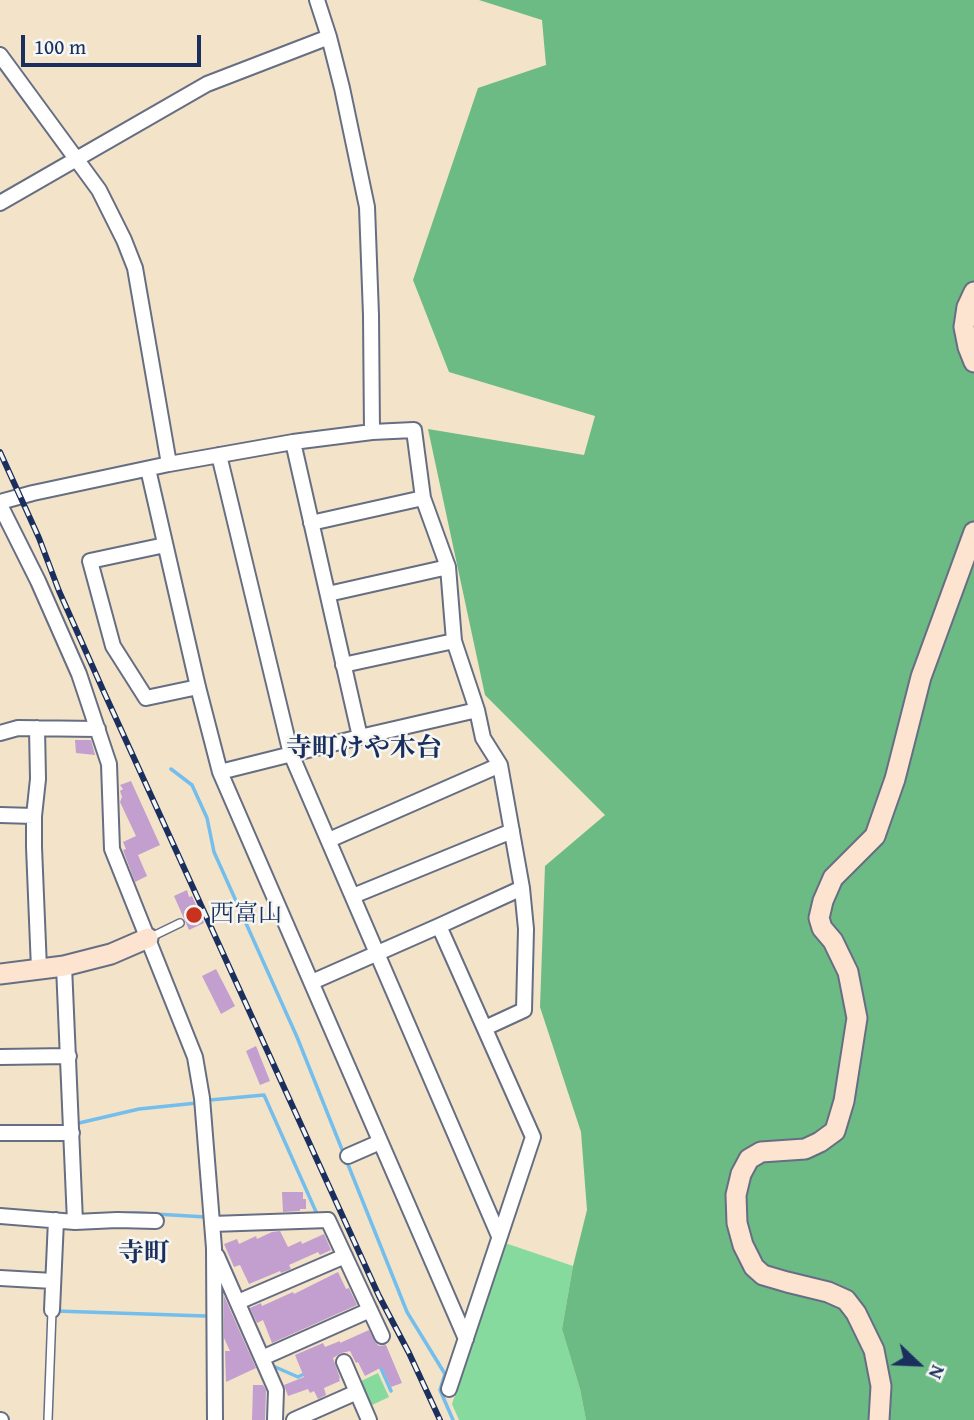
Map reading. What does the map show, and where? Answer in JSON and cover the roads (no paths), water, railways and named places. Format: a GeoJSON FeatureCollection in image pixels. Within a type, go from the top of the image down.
{"type":"FeatureCollection","features":[{"type":"Feature","properties":{"kind":"street"},"geometry":{"type":"LineString","coordinates":[[317,0],[347,111],[367,207],[372,315],[372,432]]}},
{"type":"Feature","properties":{"kind":"street"},"geometry":{"type":"LineString","coordinates":[[0,203],[207,84],[329,37]]}},
{"type":"Feature","properties":{"kind":"street"},"geometry":{"type":"LineString","coordinates":[[0,55],[99,190],[124,240],[135,268],[169,464]]}},
{"type":"Feature","properties":{"kind":"street"},"geometry":{"type":"LineString","coordinates":[[974,292],[967,307],[964,327],[974,362]]}},
{"type":"Feature","properties":{"kind":"street"},"geometry":{"type":"LineString","coordinates":[[215,1420],[214,1248],[202,1098],[195,1058],[112,849],[109,764],[79,674],[38,580],[0,503],[33,493],[219,455],[293,442],[372,432],[414,430],[423,498],[448,567],[454,641],[477,710],[483,738],[500,765],[522,888],[526,929],[524,1010],[485,1028]]}},
{"type":"Feature","properties":{"kind":"street"},"geometry":{"type":"LineString","coordinates":[[293,442],[360,737]]}},
{"type":"Feature","properties":{"kind":"street"},"geometry":{"type":"LineString","coordinates":[[219,455],[291,754],[499,1236]]}},
{"type":"Feature","properties":{"kind":"street"},"geometry":{"type":"LineString","coordinates":[[148,469],[220,772],[466,1339]]}},
{"type":"Feature","properties":{"kind":"street"},"geometry":{"type":"LineString","coordinates":[[311,523],[423,498]]}},
{"type":"Feature","properties":{"kind":"street"},"geometry":{"type":"LineString","coordinates":[[879,1420],[881,1386],[874,1350],[856,1313],[846,1300],[828,1292],[763,1275],[754,1267],[743,1245],[737,1223],[736,1195],[741,1174],[749,1159],[761,1152],[805,1149],[820,1142],[835,1130],[844,1101],[856,1018],[848,972],[819,918],[833,878],[875,836],[895,779],[921,677],[974,532]]}},
{"type":"Feature","properties":{"kind":"street"},"geometry":{"type":"LineString","coordinates":[[165,545],[90,561],[113,646],[146,698],[198,687]]}},
{"type":"Feature","properties":{"kind":"street"},"geometry":{"type":"LineString","coordinates":[[328,594],[448,567]]}},
{"type":"Feature","properties":{"kind":"street"},"geometry":{"type":"LineString","coordinates":[[343,665],[454,641]]}},
{"type":"Feature","properties":{"kind":"street"},"geometry":{"type":"LineString","coordinates":[[220,772],[477,710]]}},
{"type":"Feature","properties":{"kind":"street"},"geometry":{"type":"LineString","coordinates":[[0,733],[18,728],[98,729]]}},
{"type":"Feature","properties":{"kind":"street"},"geometry":{"type":"LineString","coordinates":[[37,728],[38,779],[34,847],[39,969]]}},
{"type":"Feature","properties":{"kind":"street"},"geometry":{"type":"LineString","coordinates":[[329,840],[500,765]]}},
{"type":"Feature","properties":{"kind":"street"},"geometry":{"type":"LineString","coordinates":[[0,815],[34,816]]}},
{"type":"Feature","properties":{"kind":"street"},"geometry":{"type":"LineString","coordinates":[[353,896],[512,831]]}},
{"type":"Feature","properties":{"kind":"street"},"geometry":{"type":"LineString","coordinates":[[312,982],[522,888]]}},
{"type":"Feature","properties":{"kind":"street"},"geometry":{"type":"LineString","coordinates":[[439,926],[533,1137],[449,1389]]}},
{"type":"Feature","properties":{"kind":"street"},"geometry":{"type":"LineString","coordinates":[[0,974],[64,966],[111,954],[148,938]]}},
{"type":"Feature","properties":{"kind":"street"},"geometry":{"type":"LineString","coordinates":[[64,966],[75,1222]]}},
{"type":"Feature","properties":{"kind":"street"},"geometry":{"type":"LineString","coordinates":[[0,1058],[69,1056]]}},
{"type":"Feature","properties":{"kind":"street"},"geometry":{"type":"LineString","coordinates":[[0,1133],[72,1133]]}},
{"type":"Feature","properties":{"kind":"street"},"geometry":{"type":"LineString","coordinates":[[348,1156],[380,1142]]}},
{"type":"Feature","properties":{"kind":"street"},"geometry":{"type":"LineString","coordinates":[[0,1216],[75,1222],[156,1221]]}},
{"type":"Feature","properties":{"kind":"street"},"geometry":{"type":"LineString","coordinates":[[52,1310],[56,1220]]}},
{"type":"Feature","properties":{"kind":"street"},"geometry":{"type":"LineString","coordinates":[[212,1224],[328,1220],[382,1336]]}},
{"type":"Feature","properties":{"kind":"street"},"geometry":{"type":"LineString","coordinates":[[214,1248],[276,1390],[275,1420]]}},
{"type":"Feature","properties":{"kind":"street"},"geometry":{"type":"LineString","coordinates":[[237,1303],[345,1256]]}},
{"type":"Feature","properties":{"kind":"street"},"geometry":{"type":"LineString","coordinates":[[0,1278],[53,1281]]}},
{"type":"Feature","properties":{"kind":"street"},"geometry":{"type":"LineString","coordinates":[[261,1358],[370,1310]]}},
{"type":"Feature","properties":{"kind":"street"},"geometry":{"type":"LineString","coordinates":[[344,1362],[369,1420]]}},
{"type":"Feature","properties":{"kind":"street"},"geometry":{"type":"LineString","coordinates":[[298,1419],[357,1392]]}},
{"type":"Feature","properties":{"kind":"lane"},"geometry":{"type":"LineString","coordinates":[[148,938],[180,923]]}},
{"type":"Feature","properties":{"kind":"lane"},"geometry":{"type":"LineString","coordinates":[[48,1420],[52,1310]]}},
{"type":"Feature","properties":{"kind":"waterway"},"geometry":{"type":"LineString","coordinates":[[171,769],[192,785],[207,818],[214,852],[297,1037],[407,1312],[445,1374],[440,1390],[453,1420]]}},
{"type":"Feature","properties":{"kind":"waterway"},"geometry":{"type":"LineString","coordinates":[[210,1100],[264,1095],[315,1214]]}},
{"type":"Feature","properties":{"kind":"waterway"},"geometry":{"type":"LineString","coordinates":[[79,1123],[139,1109],[197,1103]]}},
{"type":"Feature","properties":{"kind":"waterway"},"geometry":{"type":"LineString","coordinates":[[101,1214],[206,1217]]}},
{"type":"Feature","properties":{"kind":"waterway"},"geometry":{"type":"LineString","coordinates":[[56,1311],[205,1316]]}},
{"type":"Feature","properties":{"kind":"waterway"},"geometry":{"type":"LineString","coordinates":[[273,1366],[298,1377],[306,1373]]}},
{"type":"Feature","properties":{"kind":"waterway"},"geometry":{"type":"LineString","coordinates":[[380,1366],[391,1391]]}},
{"type":"Feature","properties":{"kind":"railway"},"geometry":{"type":"LineString","coordinates":[[0,452],[103,690],[379,1296],[440,1420]]}},
{"type":"Feature","properties":{"kind":"place","name":"西富山"},"geometry":{"type":"Point","coordinates":[194,915]}},
{"type":"Feature","properties":{"kind":"district","name":"寺町けや木台"},"geometry":{"type":"Point","coordinates":[364,749]}},
{"type":"Feature","properties":{"kind":"district","name":"寺町"},"geometry":{"type":"Point","coordinates":[144,1254]}}]}
